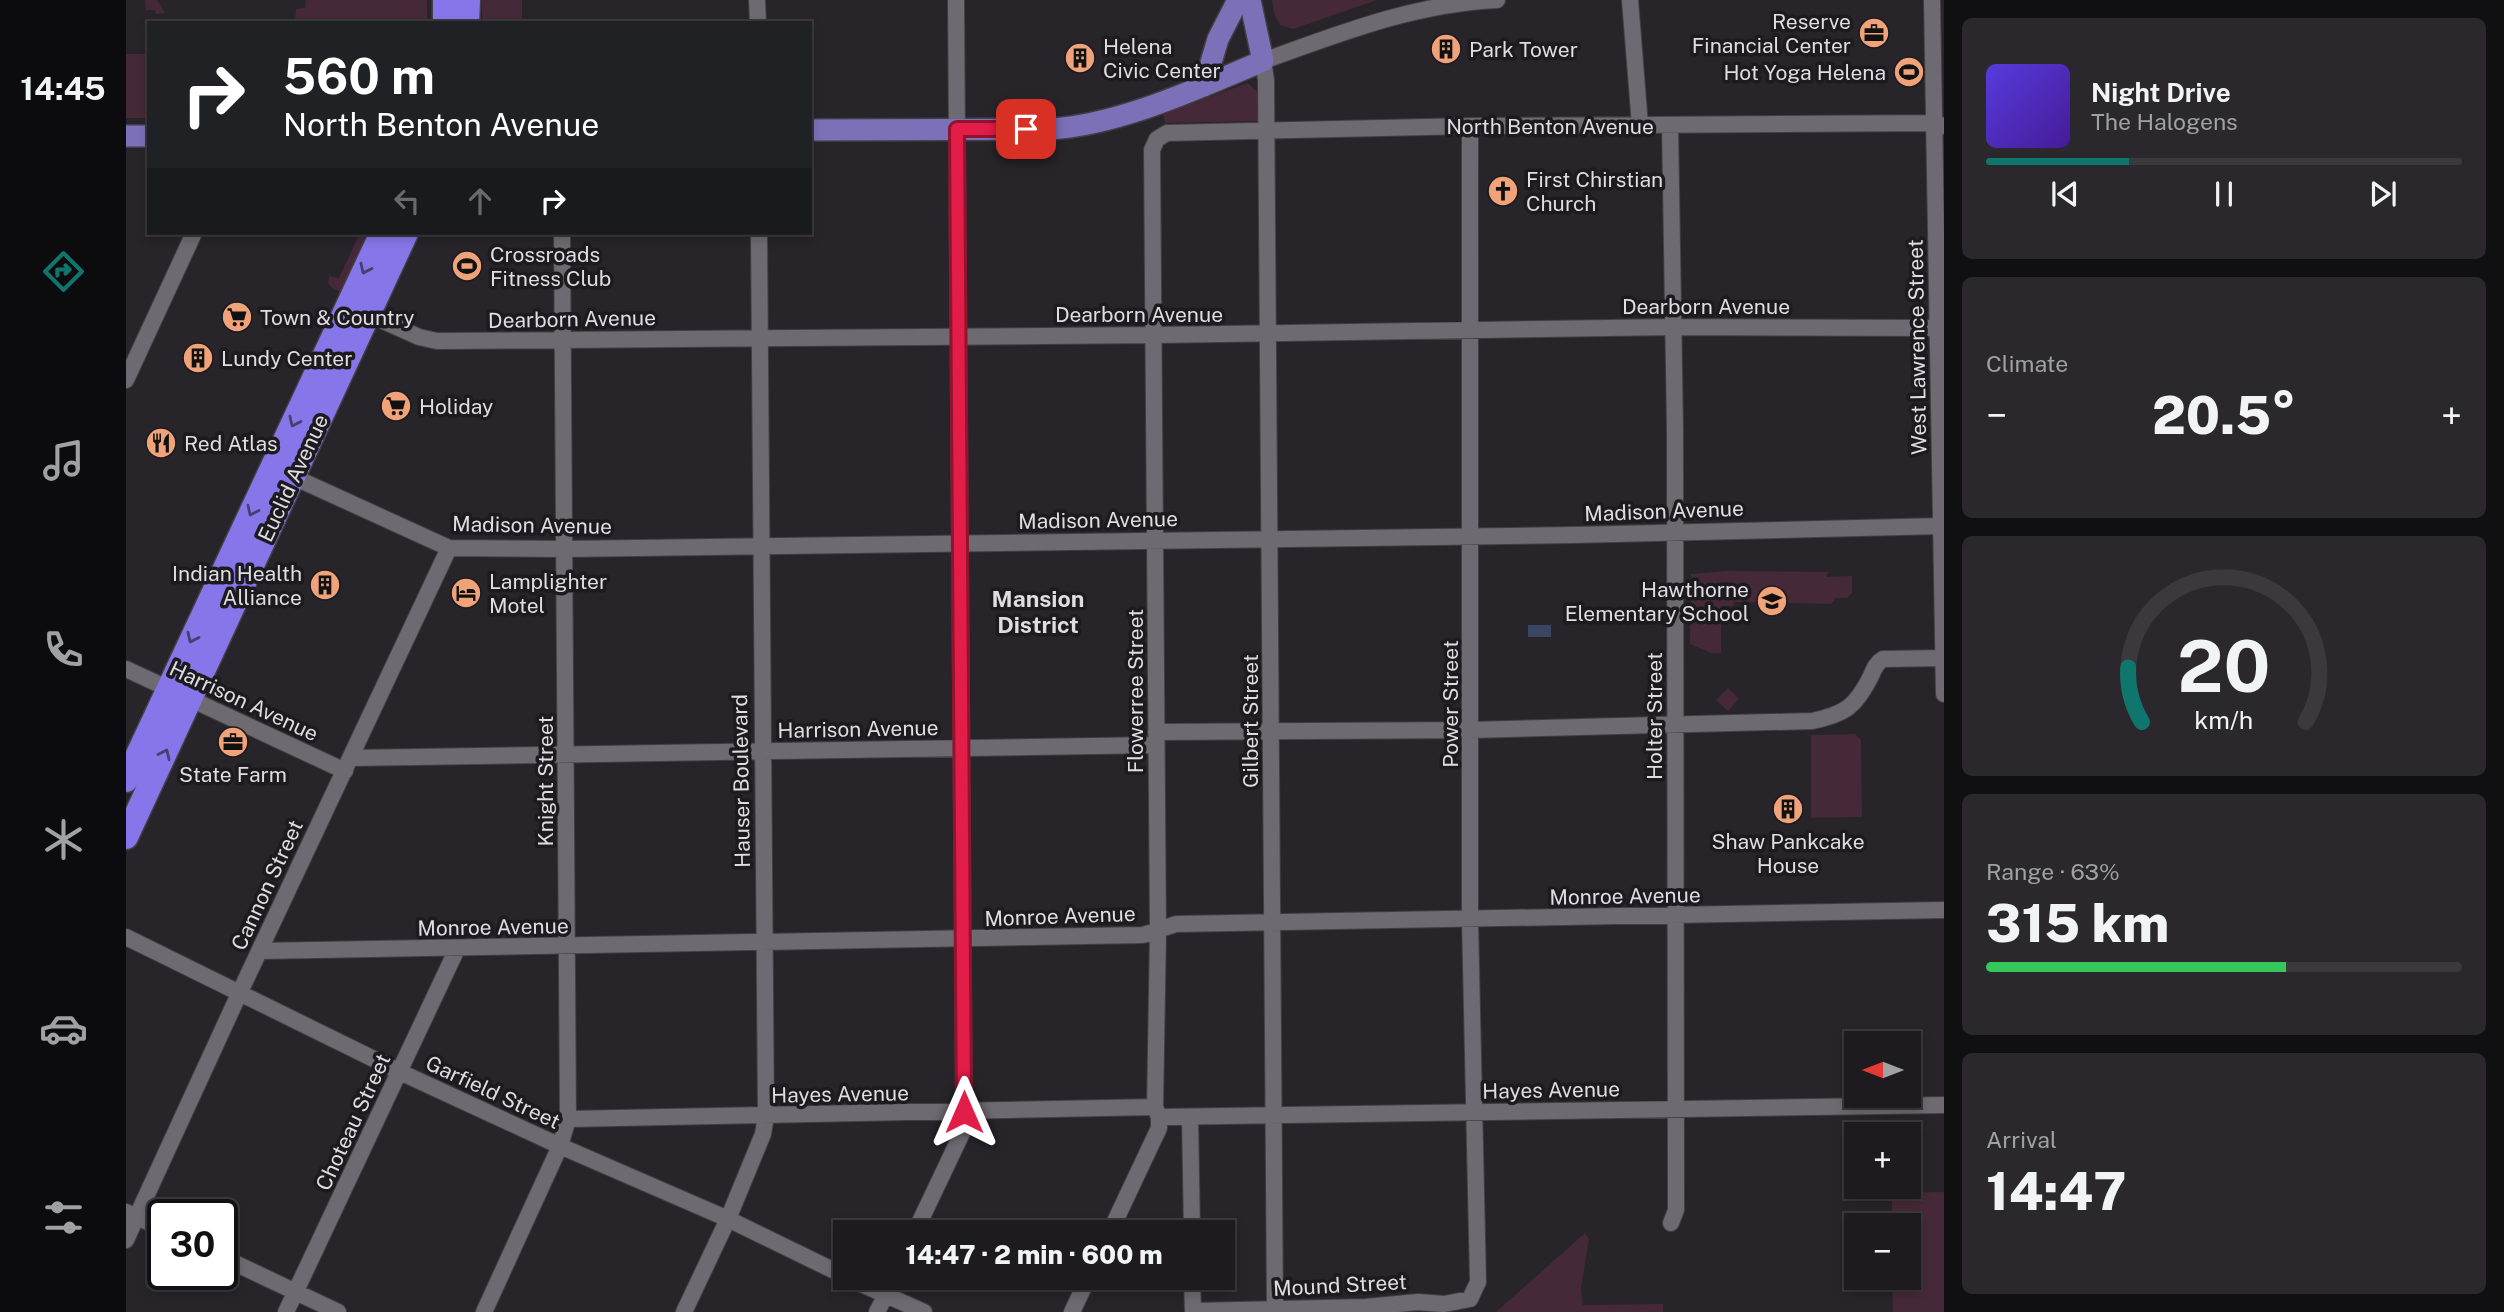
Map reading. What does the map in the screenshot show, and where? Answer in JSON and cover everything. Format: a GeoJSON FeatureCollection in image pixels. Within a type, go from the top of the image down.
{"type":"FeatureCollection","features":[{"type":"Feature","properties":{"kind":"highway"},"geometry":{"type":"LineString","coordinates":[[445,0],[445,21]]}},
{"type":"Feature","properties":{"kind":"highway"},"geometry":{"type":"LineString","coordinates":[[467,21],[468,0]]}},
{"type":"Feature","properties":{"kind":"highway","name":"Euclid Avenue"},"geometry":{"type":"LineString","coordinates":[[359,310],[381,235]]}},
{"type":"Feature","properties":{"kind":"highway","name":"Euclid Avenue"},"geometry":{"type":"LineString","coordinates":[[126,837],[179,694],[359,310],[405,235]]}},
{"type":"Feature","properties":{"kind":"highway","name":"Euclid Avenue"},"geometry":{"type":"LineString","coordinates":[[126,780],[179,694]]}},
{"type":"Feature","properties":{"kind":"main road"},"geometry":{"type":"LineString","coordinates":[[1204,86],[1218,40],[1238,0]]}},
{"type":"Feature","properties":{"kind":"main road"},"geometry":{"type":"LineString","coordinates":[[812,130],[1050,129],[1091,124],[1204,86],[1264,61],[1250,0]]}},
{"type":"Feature","properties":{"kind":"main road"},"geometry":{"type":"LineString","coordinates":[[126,136],[147,136]]}},
{"type":"Feature","properties":{"kind":"street"},"geometry":{"type":"LineString","coordinates":[[757,0],[758,21]]}},
{"type":"Feature","properties":{"kind":"street"},"geometry":{"type":"LineString","coordinates":[[921,1220],[962,1133],[964,1112],[956,0]]}},
{"type":"Feature","properties":{"kind":"street"},"geometry":{"type":"LineString","coordinates":[[1264,61],[1416,10],[1458,2],[1497,0]]}},
{"type":"Feature","properties":{"kind":"street"},"geometry":{"type":"LineString","coordinates":[[1630,0],[1640,125]]}},
{"type":"Feature","properties":{"kind":"street","name":"West Lawrence Street"},"geometry":{"type":"LineString","coordinates":[[1932,0],[1939,125],[1938,328],[1942,404],[1944,694]]}},
{"type":"Feature","properties":{"kind":"street","name":"Gilbert Street"},"geometry":{"type":"LineString","coordinates":[[1264,61],[1269,334],[1275,1311]]}},
{"type":"Feature","properties":{"kind":"street","name":"Holter Street"},"geometry":{"type":"LineString","coordinates":[[1670,125],[1675,532],[1675,1210],[1671,1223]]}},
{"type":"Feature","properties":{"kind":"street","name":"North Benton Avenue"},"geometry":{"type":"LineString","coordinates":[[1157,139],[1167,133],[1470,126],[1939,125]]}},
{"type":"Feature","properties":{"kind":"street","name":"Power Street"},"geometry":{"type":"LineString","coordinates":[[1470,126],[1470,920],[1478,1282]]}},
{"type":"Feature","properties":{"kind":"street","name":"Flowerree Street"},"geometry":{"type":"LineString","coordinates":[[1116,1220],[1159,1128],[1152,150],[1157,139]]}},
{"type":"Feature","properties":{"kind":"street"},"geometry":{"type":"LineString","coordinates":[[126,380],[193,235]]}},
{"type":"Feature","properties":{"kind":"street","name":"Knight Street"},"geometry":{"type":"LineString","coordinates":[[484,1312],[560,1146],[568,1119],[562,235]]}},
{"type":"Feature","properties":{"kind":"street","name":"Hauser Boulevard"},"geometry":{"type":"LineString","coordinates":[[684,1312],[728,1219],[763,1134],[766,1116],[758,235]]}},
{"type":"Feature","properties":{"kind":"street","name":"Dearborn Avenue"},"geometry":{"type":"LineString","coordinates":[[359,310],[419,337],[437,341],[1269,334],[1674,327],[1938,328]]}},
{"type":"Feature","properties":{"kind":"street","name":"Madison Avenue"},"geometry":{"type":"LineString","coordinates":[[283,472],[449,548],[564,549],[1156,541],[1941,526]]}},
{"type":"Feature","properties":{"kind":"street","name":"Cannon Street"},"geometry":{"type":"LineString","coordinates":[[126,1240],[132,1214],[449,548]]}},
{"type":"Feature","properties":{"kind":"street","name":"Harrison Avenue"},"geometry":{"type":"LineString","coordinates":[[126,669],[347,764],[565,756],[961,748],[1271,731],[1471,730],[1812,721],[1839,713],[1860,699],[1878,662],[1883,659],[1944,658]]}},
{"type":"Feature","properties":{"kind":"street","name":"Monroe Avenue"},"geometry":{"type":"LineString","coordinates":[[259,951],[964,940],[1143,935],[1176,924],[1944,911]]}},
{"type":"Feature","properties":{"kind":"street","name":"Garfield Street"},"geometry":{"type":"LineString","coordinates":[[126,937],[400,1072],[728,1219],[833,1270]]}},
{"type":"Feature","properties":{"kind":"street","name":"Choteau Street"},"geometry":{"type":"LineString","coordinates":[[286,1312],[457,949]]}},
{"type":"Feature","properties":{"kind":"street","name":"Hayes Avenue"},"geometry":{"type":"LineString","coordinates":[[568,1119],[964,1112],[1157,1112],[1190,1117],[1944,1105]]}},
{"type":"Feature","properties":{"kind":"street"},"geometry":{"type":"LineString","coordinates":[[1190,1117],[1192,1220]]}},
{"type":"Feature","properties":{"kind":"street"},"geometry":{"type":"LineString","coordinates":[[238,1265],[338,1312]]}},
{"type":"Feature","properties":{"kind":"street","name":"Mound Street"},"geometry":{"type":"LineString","coordinates":[[1193,1311],[1275,1311],[1460,1302],[1470,1299],[1478,1282]]}},
{"type":"Feature","properties":{"kind":"street","name":"Garfield Street"},"geometry":{"type":"LineString","coordinates":[[875,1290],[924,1312]]}},
{"type":"Feature","properties":{"kind":"street"},"geometry":{"type":"LineString","coordinates":[[877,1312],[888,1290]]}},
{"type":"Feature","properties":{"kind":"street"},"geometry":{"type":"LineString","coordinates":[[1072,1312],[1082,1290]]}},
{"type":"Feature","properties":{"kind":"street"},"geometry":{"type":"LineString","coordinates":[[1192,1290],[1193,1311]]}},
{"type":"Feature","properties":{"kind":"shaded area"},"geometry":{"type":"Polygon","coordinates":[[[145,0],[157,0],[165,13],[156,14],[155,10],[146,10],[145,0]]]}},
{"type":"Feature","properties":{"kind":"shaded area"},"geometry":{"type":"Polygon","coordinates":[[[306,0],[427,0],[427,21],[295,21],[296,9],[305,8],[306,0]]]}},
{"type":"Feature","properties":{"kind":"shaded area"},"geometry":{"type":"Polygon","coordinates":[[[482,0],[522,0],[522,21],[482,21],[482,0]]]}},
{"type":"Feature","properties":{"kind":"shaded area"},"geometry":{"type":"Polygon","coordinates":[[[1272,0],[1377,0],[1293,29],[1280,25],[1272,0]]]}},
{"type":"Feature","properties":{"kind":"shaded area"},"geometry":{"type":"Polygon","coordinates":[[[126,54],[147,54],[147,118],[126,118],[126,54]]]}},
{"type":"Feature","properties":{"kind":"shaded area"},"geometry":{"type":"Polygon","coordinates":[[[1248,83],[1258,93],[1258,121],[1165,123],[1163,113],[1248,83]]]}},
{"type":"Feature","properties":{"kind":"shaded area"},"geometry":{"type":"Polygon","coordinates":[[[359,235],[369,235],[341,292],[328,283],[329,276],[339,278],[359,235]]]}},
{"type":"Feature","properties":{"kind":"shaded area"},"geometry":{"type":"Polygon","coordinates":[[[1726,571],[1828,572],[1826,577],[1852,576],[1852,593],[1847,598],[1836,598],[1831,604],[1734,602],[1733,606],[1721,606],[1721,653],[1711,653],[1690,644],[1691,574],[1726,571]]]}},
{"type":"Feature","properties":{"kind":"shaded area"},"geometry":{"type":"Polygon","coordinates":[[[1728,688],[1739,699],[1728,711],[1716,700],[1728,688]]]}},
{"type":"Feature","properties":{"kind":"shaded area"},"geometry":{"type":"Polygon","coordinates":[[[1855,734],[1861,740],[1862,817],[1811,818],[1811,735],[1855,734]]]}},
{"type":"Feature","properties":{"kind":"shaded area"},"geometry":{"type":"Polygon","coordinates":[[[1921,1192],[1944,1192],[1944,1312],[1893,1312],[1892,1290],[1921,1290],[1921,1213],[1892,1213],[1892,1199],[1921,1199],[1921,1192]]]}},
{"type":"Feature","properties":{"kind":"shaded area"},"geometry":{"type":"Polygon","coordinates":[[[1585,1233],[1589,1239],[1581,1288],[1583,1305],[1663,1304],[1663,1312],[1496,1312],[1585,1233]]]}},
{"type":"Feature","properties":{"kind":"water"},"geometry":{"type":"Polygon","coordinates":[[[1528,625],[1551,625],[1551,637],[1528,637],[1528,625]]]}},
{"type":"Feature","properties":{"kind":"place","name":"Reserve Financial Center"},"geometry":{"type":"Point","coordinates":[1874,33]}},
{"type":"Feature","properties":{"kind":"place","name":"Park Tower"},"geometry":{"type":"Point","coordinates":[1446,49]}},
{"type":"Feature","properties":{"kind":"place","name":"Helena Civic Center"},"geometry":{"type":"Point","coordinates":[1080,58]}},
{"type":"Feature","properties":{"kind":"place","name":"Hot Yoga Helena"},"geometry":{"type":"Point","coordinates":[1909,72]}},
{"type":"Feature","properties":{"kind":"place","name":"First Chirstian Church"},"geometry":{"type":"Point","coordinates":[1503,191]}},
{"type":"Feature","properties":{"kind":"place","name":"Crossroads Fitness Club"},"geometry":{"type":"Point","coordinates":[467,266]}},
{"type":"Feature","properties":{"kind":"place","name":"Town & Country"},"geometry":{"type":"Point","coordinates":[237,317]}},
{"type":"Feature","properties":{"kind":"place","name":"Lundy Center"},"geometry":{"type":"Point","coordinates":[198,358]}},
{"type":"Feature","properties":{"kind":"place","name":"Holiday"},"geometry":{"type":"Point","coordinates":[396,406]}},
{"type":"Feature","properties":{"kind":"place","name":"Red Atlas"},"geometry":{"type":"Point","coordinates":[161,443]}},
{"type":"Feature","properties":{"kind":"place","name":"Indian Health Alliance"},"geometry":{"type":"Point","coordinates":[325,585]}},
{"type":"Feature","properties":{"kind":"place","name":"Lamplighter Motel"},"geometry":{"type":"Point","coordinates":[466,593]}},
{"type":"Feature","properties":{"kind":"place","name":"Hawthorne Elementary School"},"geometry":{"type":"Point","coordinates":[1772,601]}},
{"type":"Feature","properties":{"kind":"place","name":"State Farm"},"geometry":{"type":"Point","coordinates":[233,742]}},
{"type":"Feature","properties":{"kind":"place","name":"Shaw Pankcake House"},"geometry":{"type":"Point","coordinates":[1788,809]}},
{"type":"Feature","properties":{"kind":"district","name":"Mansion District"},"geometry":{"type":"Point","coordinates":[1038,611]}},
{"type":"Feature","properties":{"kind":"route"},"geometry":{"type":"LineString","coordinates":[[964,1112],[957,129],[1026,129]]}}]}
